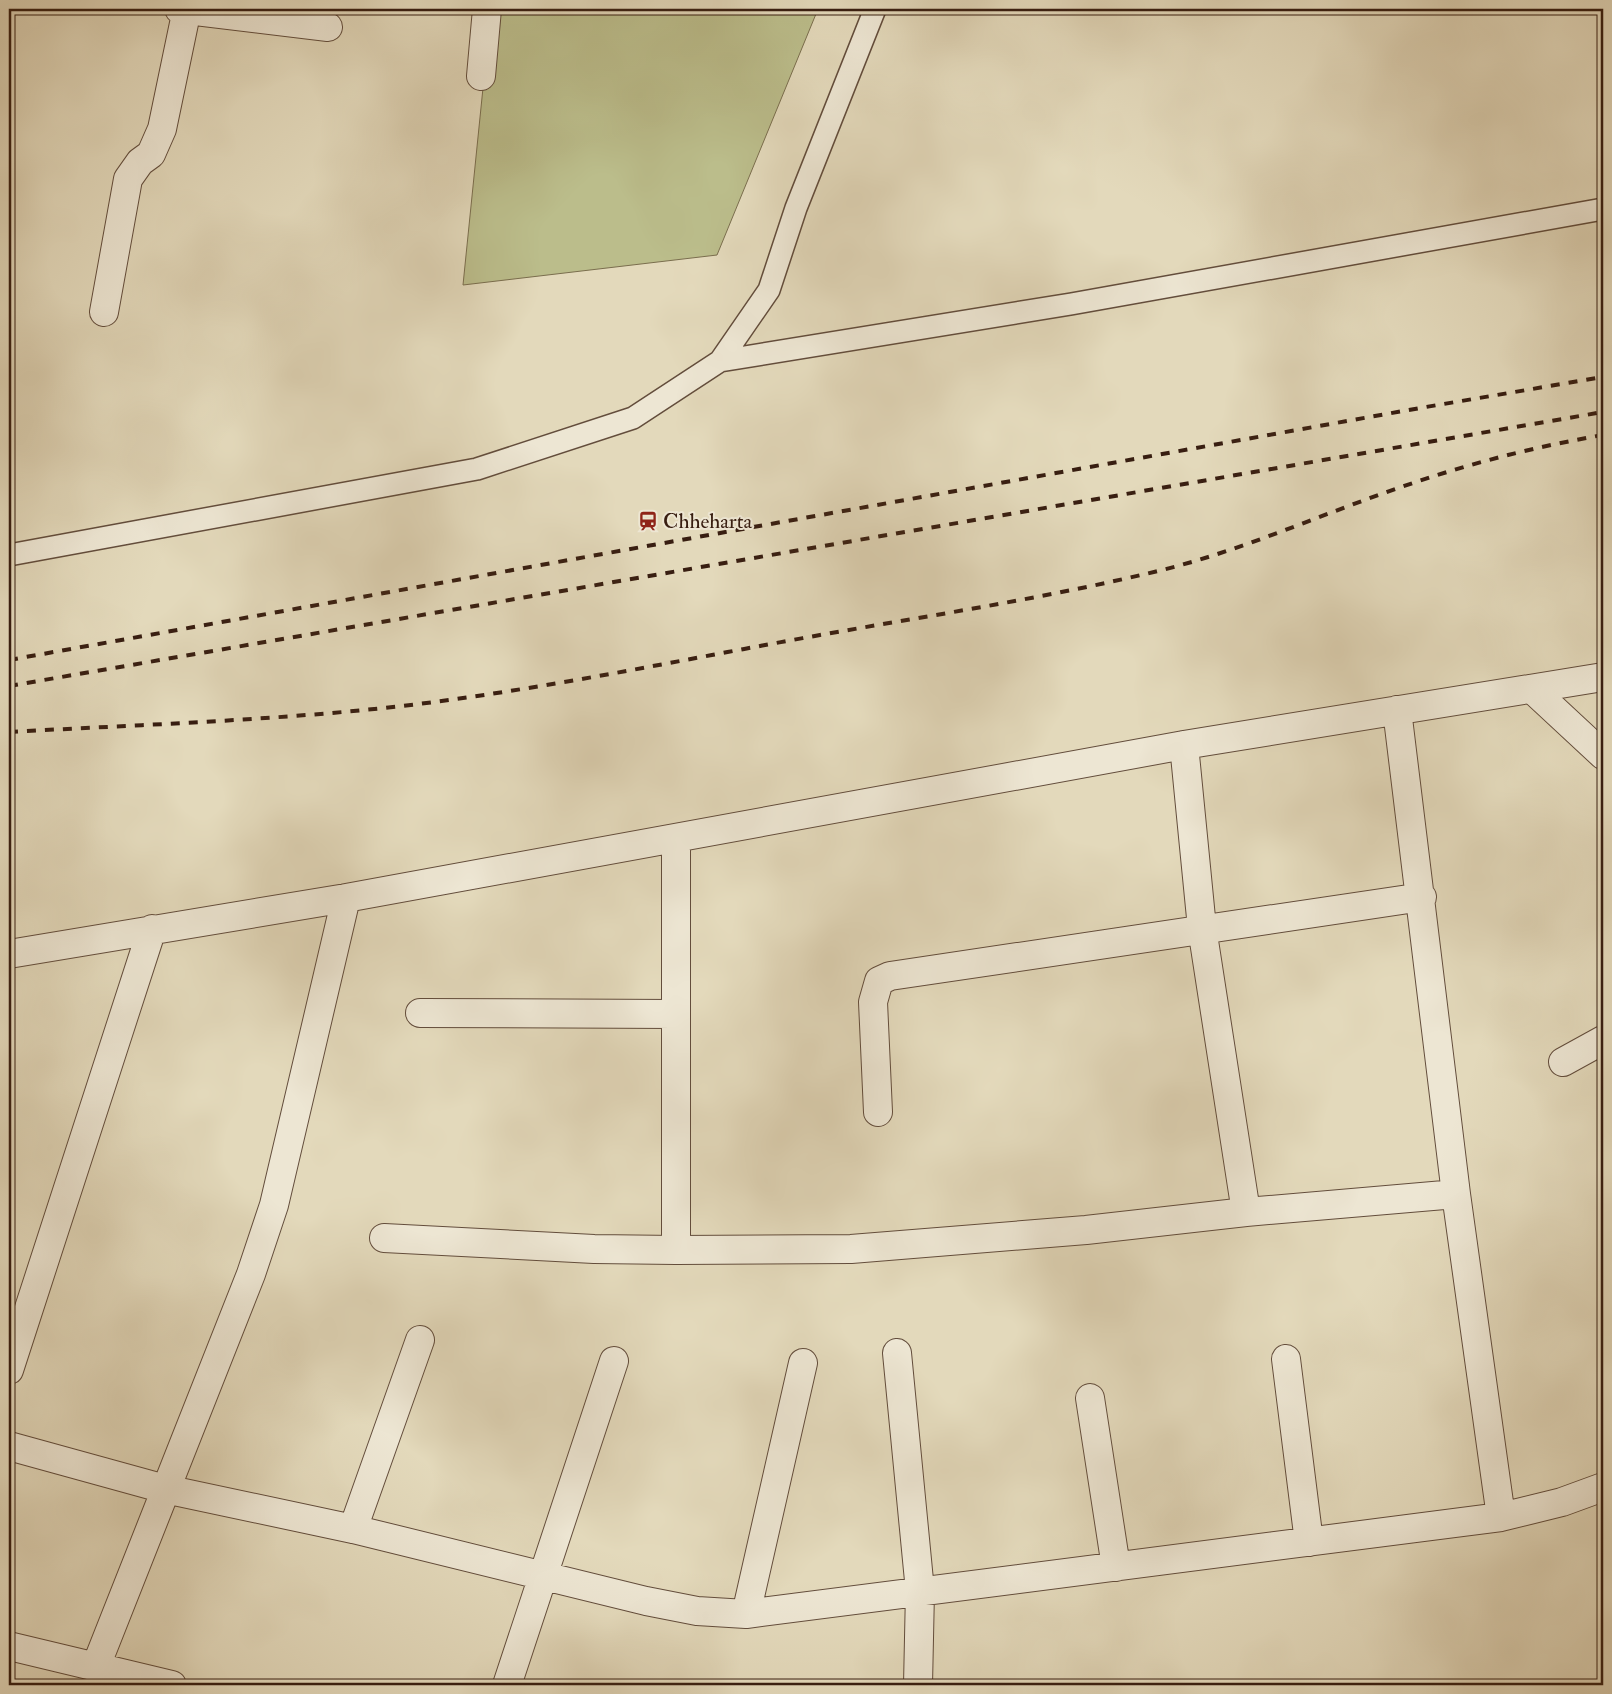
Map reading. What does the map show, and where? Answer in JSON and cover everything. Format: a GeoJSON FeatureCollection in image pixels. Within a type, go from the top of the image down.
{"type":"FeatureCollection","features":[{"type":"Feature","properties":{"kind":"street"},"geometry":{"type":"LineString","coordinates":[[104,312],[128,180],[140,162],[151,154],[162,129],[184,9],[328,27]]}},
{"type":"Feature","properties":{"kind":"street"},"geometry":{"type":"LineString","coordinates":[[482,76],[487,9]]}},
{"type":"Feature","properties":{"kind":"street"},"geometry":{"type":"LineString","coordinates":[[9,954],[346,898],[1184,745],[1603,677]]}},
{"type":"Feature","properties":{"kind":"street"},"geometry":{"type":"LineString","coordinates":[[1532,690],[1603,755]]}},
{"type":"Feature","properties":{"kind":"street"},"geometry":{"type":"LineString","coordinates":[[1397,710],[1422,897],[1456,1194],[1501,1517]]}},
{"type":"Feature","properties":{"kind":"street"},"geometry":{"type":"LineString","coordinates":[[1184,745],[1202,928],[1246,1212]]}},
{"type":"Feature","properties":{"kind":"street"},"geometry":{"type":"LineString","coordinates":[[676,839],[676,1250]]}},
{"type":"Feature","properties":{"kind":"street"},"geometry":{"type":"LineString","coordinates":[[878,1112],[873,1002],[879,981],[890,976],[1202,928],[1422,897]]}},
{"type":"Feature","properties":{"kind":"street"},"geometry":{"type":"LineString","coordinates":[[96,1666],[251,1274],[274,1205],[346,898]]}},
{"type":"Feature","properties":{"kind":"street"},"geometry":{"type":"LineString","coordinates":[[9,1370],[152,929]]}},
{"type":"Feature","properties":{"kind":"street"},"geometry":{"type":"LineString","coordinates":[[420,1013],[675,1014]]}},
{"type":"Feature","properties":{"kind":"street"},"geometry":{"type":"LineString","coordinates":[[1563,1062],[1603,1040]]}},
{"type":"Feature","properties":{"kind":"street"},"geometry":{"type":"LineString","coordinates":[[384,1238],[676,1250],[851,1249],[1086,1230],[1246,1212],[1456,1194]]}},
{"type":"Feature","properties":{"kind":"street"},"geometry":{"type":"LineString","coordinates":[[353,1529],[420,1340]]}},
{"type":"Feature","properties":{"kind":"street"},"geometry":{"type":"LineString","coordinates":[[897,1353],[920,1591],[918,1685]]}},
{"type":"Feature","properties":{"kind":"street"},"geometry":{"type":"LineString","coordinates":[[1286,1359],[1309,1542]]}},
{"type":"Feature","properties":{"kind":"street"},"geometry":{"type":"LineString","coordinates":[[507,1685],[614,1361]]}},
{"type":"Feature","properties":{"kind":"street"},"geometry":{"type":"LineString","coordinates":[[746,1614],[803,1363]]}},
{"type":"Feature","properties":{"kind":"street"},"geometry":{"type":"LineString","coordinates":[[1090,1398],[1116,1567]]}},
{"type":"Feature","properties":{"kind":"street"},"geometry":{"type":"LineString","coordinates":[[9,1446],[165,1489],[353,1529],[544,1574],[646,1601],[697,1611],[746,1614],[1501,1517],[1562,1502],[1603,1487]]}},
{"type":"Feature","properties":{"kind":"street"},"geometry":{"type":"LineString","coordinates":[[9,1646],[172,1685]]}},
{"type":"Feature","properties":{"kind":"lane"},"geometry":{"type":"LineString","coordinates":[[9,555],[477,468],[633,418],[720,361],[769,290],[796,208],[875,9]]}},
{"type":"Feature","properties":{"kind":"lane"},"geometry":{"type":"LineString","coordinates":[[720,361],[1072,304],[1603,209]]}},
{"type":"Feature","properties":{"kind":"green space"},"geometry":{"type":"Polygon","coordinates":[[[491,9],[818,9],[717,255],[463,285],[491,9]]]}},
{"type":"Feature","properties":{"kind":"railway"},"geometry":{"type":"LineString","coordinates":[[9,660],[1603,377]]}},
{"type":"Feature","properties":{"kind":"railway"},"geometry":{"type":"LineString","coordinates":[[9,686],[1603,412]]}},
{"type":"Feature","properties":{"kind":"railway"},"geometry":{"type":"LineString","coordinates":[[9,732],[291,716],[384,708],[494,694],[1032,598],[1116,581],[1190,562],[1255,541],[1436,475],[1507,455],[1603,435]]}},
{"type":"Feature","properties":{"kind":"place","name":"Chheharta"},"geometry":{"type":"Point","coordinates":[648,521]}}]}
